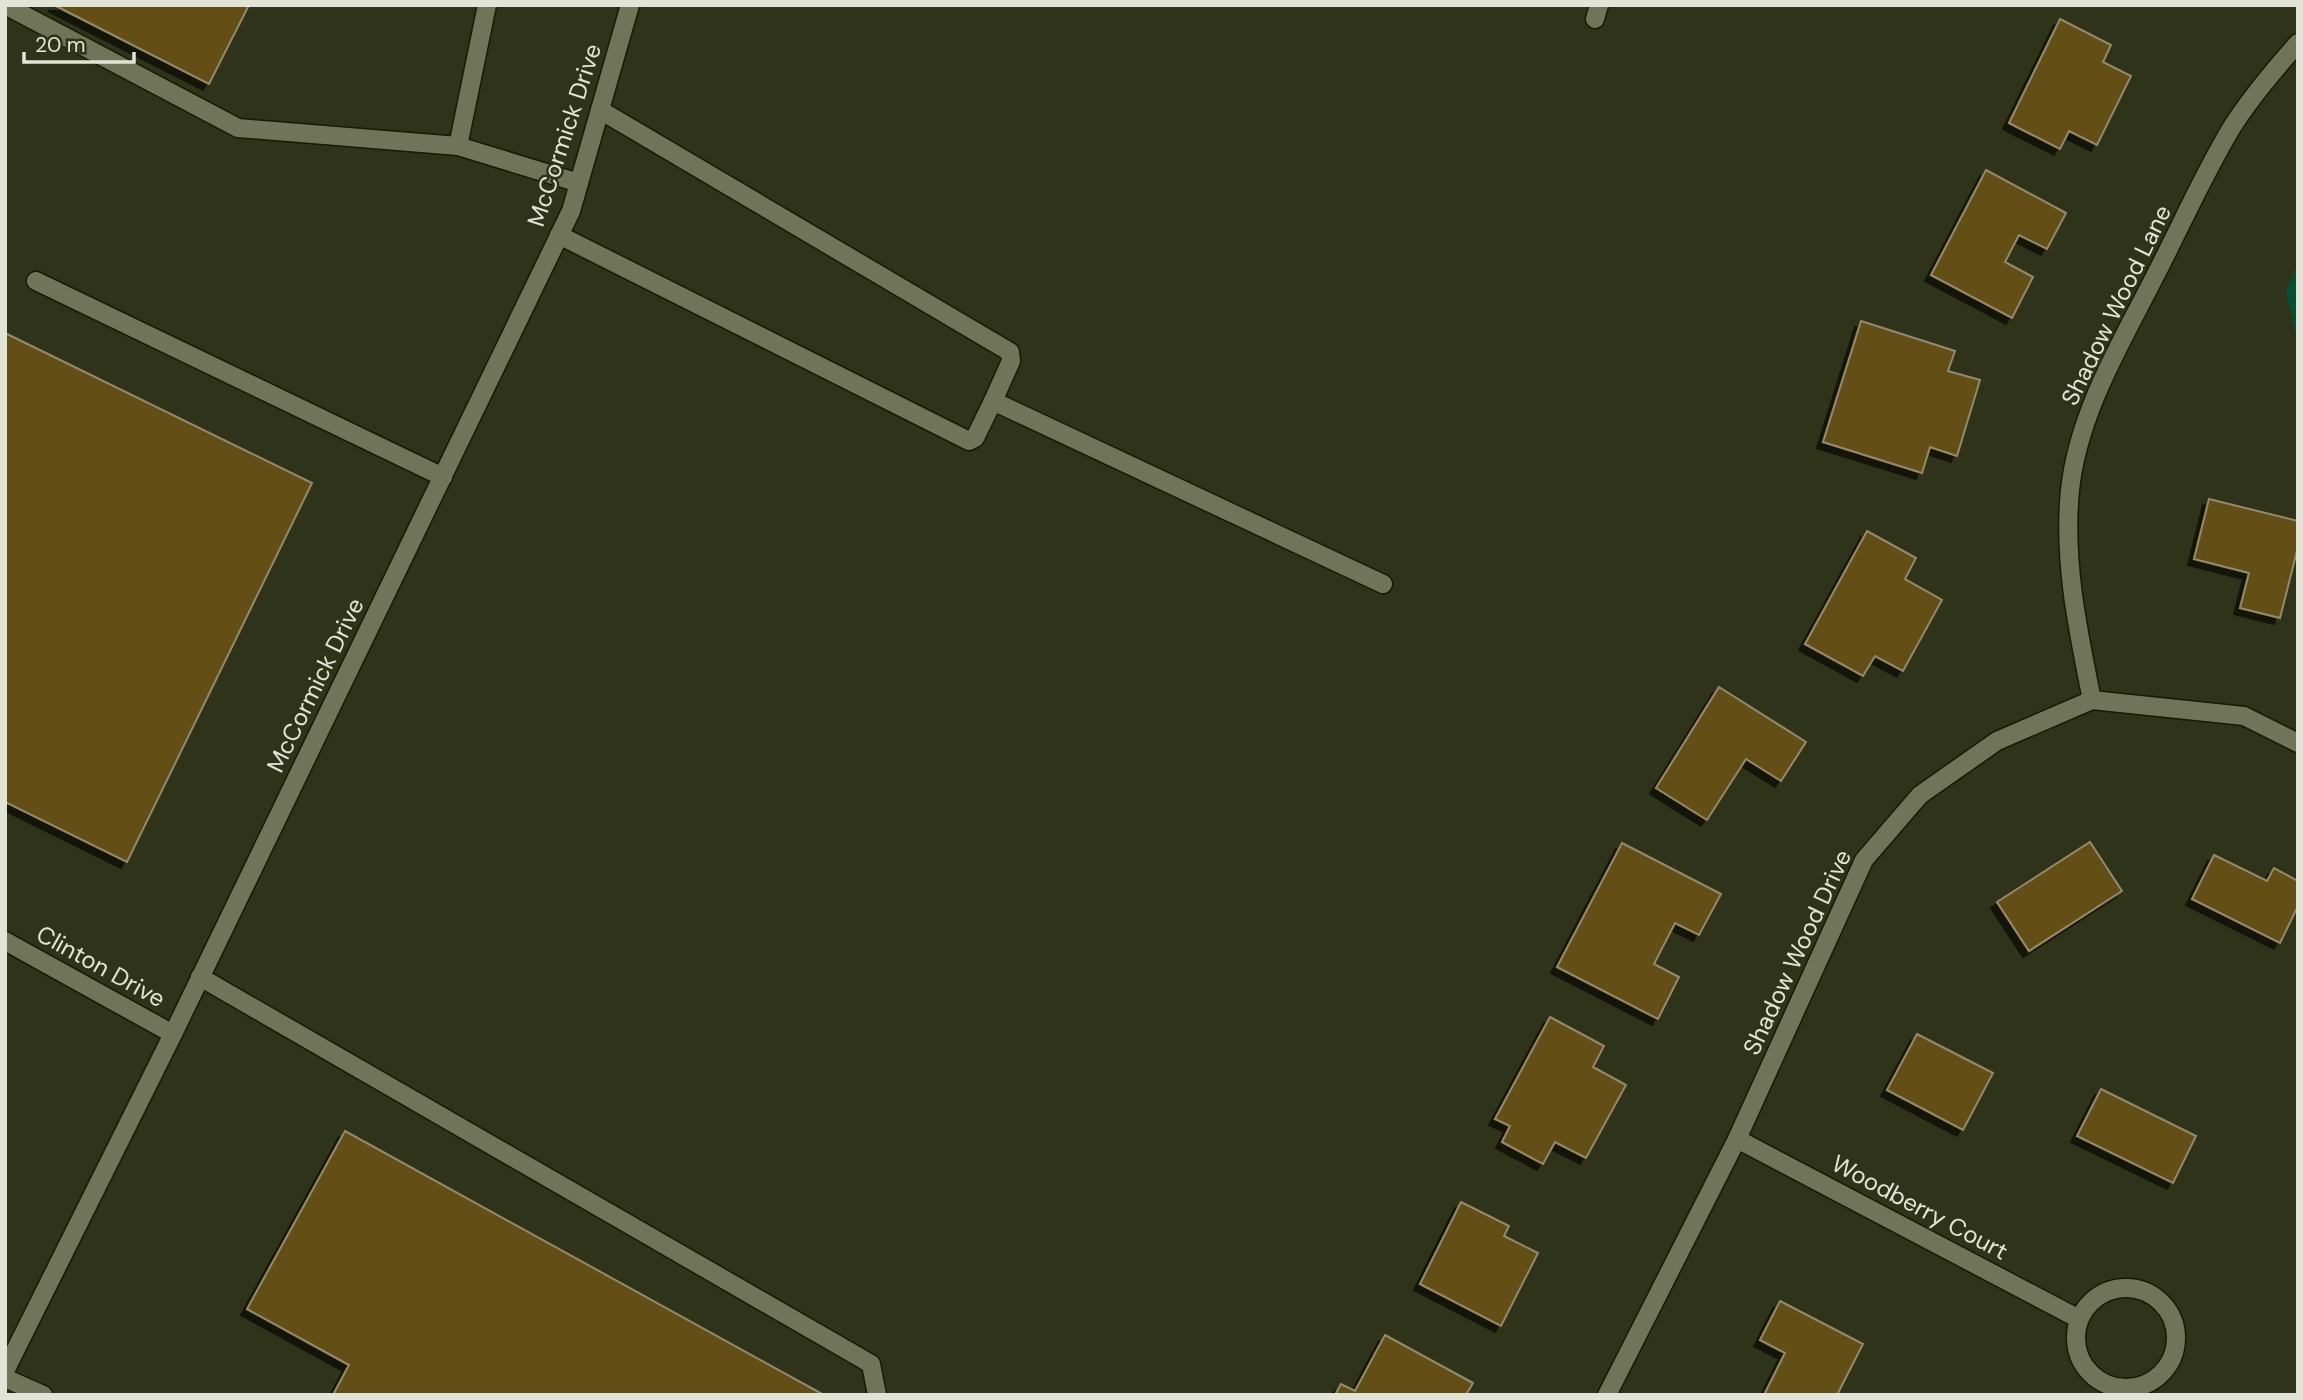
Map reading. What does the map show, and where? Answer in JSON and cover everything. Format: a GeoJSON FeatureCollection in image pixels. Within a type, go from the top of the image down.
{"type":"FeatureCollection","features":[{"type":"Feature","properties":{"kind":"street"},"geometry":{"type":"LineString","coordinates":[[5,5],[238,128],[458,146],[579,183]]}},
{"type":"Feature","properties":{"kind":"street"},"geometry":{"type":"LineString","coordinates":[[458,146],[487,5]]}},
{"type":"Feature","properties":{"kind":"street","name":"McCormick Drive"},"geometry":{"type":"LineString","coordinates":[[5,1371],[173,1034],[571,211],[630,5]]}},
{"type":"Feature","properties":{"kind":"street","name":"Shadow Wood Lane"},"geometry":{"type":"LineString","coordinates":[[2092,700],[2077,623],[2067,544],[2070,487],[2081,435],[2108,370],[2232,127],[2266,79],[2298,43]]}},
{"type":"Feature","properties":{"kind":"street"},"geometry":{"type":"LineString","coordinates":[[559,235],[969,441],[975,438],[1011,361],[1010,352],[600,110]]}},
{"type":"Feature","properties":{"kind":"street"},"geometry":{"type":"LineString","coordinates":[[36,281],[443,477]]}},
{"type":"Feature","properties":{"kind":"street"},"geometry":{"type":"LineString","coordinates":[[993,401],[1382,584]]}},
{"type":"Feature","properties":{"kind":"street","name":"Shadow Wood Drive"},"geometry":{"type":"LineString","coordinates":[[1607,1395],[1737,1139],[1864,860],[1920,795],[1997,741],[2092,700],[2244,716],[2298,743]]}},
{"type":"Feature","properties":{"kind":"street","name":"Clinton Drive"},"geometry":{"type":"LineString","coordinates":[[5,941],[173,1034]]}},
{"type":"Feature","properties":{"kind":"street"},"geometry":{"type":"LineString","coordinates":[[200,977],[871,1364],[877,1395]]}},
{"type":"Feature","properties":{"kind":"street","name":"Woodberry Court"},"geometry":{"type":"LineString","coordinates":[[1737,1139],[2079,1319]]}},
{"type":"Feature","properties":{"kind":"street"},"geometry":{"type":"LineString","coordinates":[[2115,1288],[2147,1292],[2161,1301],[2174,1322],[2176,1346],[2171,1361],[2161,1374],[2147,1384],[2130,1388],[2113,1387],[2097,1380],[2085,1367],[2077,1352],[2075,1335],[2079,1319],[2087,1305],[2100,1294],[2115,1288]]}},
{"type":"Feature","properties":{"kind":"street"},"geometry":{"type":"LineString","coordinates":[[5,1378],[43,1395]]}},
{"type":"Feature","properties":{"kind":"shaded area"},"geometry":{"type":"Polygon","coordinates":[[[2298,264],[2298,343],[2286,290],[2298,264]]]}},
{"type":"Feature","properties":{"kind":"building"},"geometry":{"type":"Polygon","coordinates":[[[54,5],[249,5],[209,84],[54,5]]]}},
{"type":"Feature","properties":{"kind":"building"},"geometry":{"type":"Polygon","coordinates":[[[2060,19],[2111,45],[2103,62],[2131,76],[2097,145],[2069,131],[2060,149],[2009,123],[2060,19]]]}},
{"type":"Feature","properties":{"kind":"building"},"geometry":{"type":"Polygon","coordinates":[[[1986,170],[2066,213],[2047,249],[2019,235],[2005,262],[2033,277],[2012,318],[1931,275],[1986,170]]]}},
{"type":"Feature","properties":{"kind":"building"},"geometry":{"type":"Polygon","coordinates":[[[1861,321],[1955,351],[1948,371],[1980,380],[1957,456],[1930,447],[1922,473],[1823,442],[1861,321]]]}},
{"type":"Feature","properties":{"kind":"building"},"geometry":{"type":"Polygon","coordinates":[[[5,333],[312,483],[127,862],[5,802],[5,333]]]}},
{"type":"Feature","properties":{"kind":"building"},"geometry":{"type":"Polygon","coordinates":[[[2209,499],[2298,521],[2298,547],[2280,618],[2240,608],[2249,573],[2194,559],[2209,499]]]}},
{"type":"Feature","properties":{"kind":"building"},"geometry":{"type":"Polygon","coordinates":[[[1867,531],[1916,558],[1905,579],[1942,600],[1903,671],[1875,656],[1863,676],[1805,644],[1867,531]]]}},
{"type":"Feature","properties":{"kind":"building"},"geometry":{"type":"Polygon","coordinates":[[[1719,687],[1806,742],[1781,781],[1746,759],[1707,820],[1656,788],[1719,687]]]}},
{"type":"Feature","properties":{"kind":"building"},"geometry":{"type":"Polygon","coordinates":[[[2090,842],[2122,891],[2029,951],[1997,902],[2090,842]]]}},
{"type":"Feature","properties":{"kind":"building"},"geometry":{"type":"Polygon","coordinates":[[[1622,843],[1721,894],[1699,935],[1675,923],[1654,964],[1679,977],[1658,1019],[1557,967],[1622,843]]]}},
{"type":"Feature","properties":{"kind":"building"},"geometry":{"type":"Polygon","coordinates":[[[2214,855],[2267,881],[2274,868],[2298,881],[2298,906],[2280,943],[2192,899],[2214,855]]]}},
{"type":"Feature","properties":{"kind":"building"},"geometry":{"type":"Polygon","coordinates":[[[1550,1017],[1604,1046],[1593,1067],[1626,1085],[1586,1158],[1555,1142],[1543,1164],[1502,1142],[1510,1126],[1495,1119],[1550,1017]]]}},
{"type":"Feature","properties":{"kind":"building"},"geometry":{"type":"Polygon","coordinates":[[[1917,1034],[1993,1073],[1963,1130],[1887,1090],[1917,1034]]]}},
{"type":"Feature","properties":{"kind":"building"},"geometry":{"type":"Polygon","coordinates":[[[2101,1089],[2196,1136],[2173,1183],[2077,1136],[2101,1089]]]}},
{"type":"Feature","properties":{"kind":"building"},"geometry":{"type":"Polygon","coordinates":[[[345,1131],[824,1395],[333,1395],[349,1365],[247,1309],[345,1131]]]}},
{"type":"Feature","properties":{"kind":"building"},"geometry":{"type":"Polygon","coordinates":[[[1461,1202],[1509,1226],[1504,1236],[1538,1253],[1501,1326],[1420,1284],[1461,1202]]]}},
{"type":"Feature","properties":{"kind":"building"},"geometry":{"type":"Polygon","coordinates":[[[1780,1301],[1863,1344],[1837,1395],[1764,1395],[1785,1353],[1760,1340],[1780,1301]]]}},
{"type":"Feature","properties":{"kind":"building"},"geometry":{"type":"Polygon","coordinates":[[[1385,1335],[1473,1383],[1466,1395],[1335,1395],[1341,1384],[1355,1391],[1385,1335]]]}}]}
